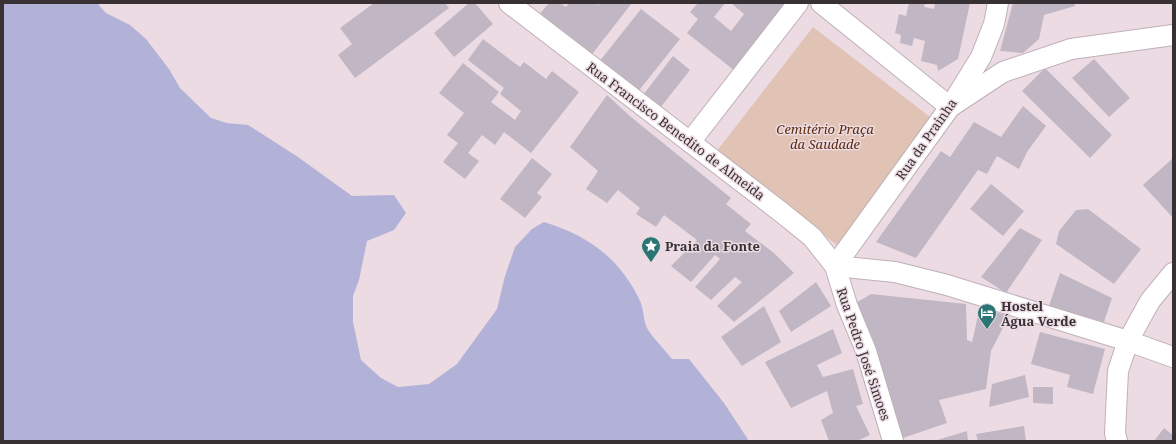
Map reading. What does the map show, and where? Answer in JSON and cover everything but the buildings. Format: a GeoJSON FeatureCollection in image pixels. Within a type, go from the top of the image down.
{"type":"FeatureCollection","features":[{"type":"Feature","properties":{"kind":"street","name":"Rua Francisco Benedito de Almeida"},"geometry":{"type":"LineString","coordinates":[[509,3],[812,237],[835,266]]}},
{"type":"Feature","properties":{"kind":"street"},"geometry":{"type":"LineString","coordinates":[[690,142],[798,3]]}},
{"type":"Feature","properties":{"kind":"street"},"geometry":{"type":"LineString","coordinates":[[821,3],[950,107],[1003,72],[1071,49],[1173,35]]}},
{"type":"Feature","properties":{"kind":"street","name":"Rua da Prainha"},"geometry":{"type":"LineString","coordinates":[[835,266],[950,107],[981,57],[994,24],[998,3]]}},
{"type":"Feature","properties":{"kind":"street"},"geometry":{"type":"LineString","coordinates":[[835,266],[895,272],[940,284],[1128,340],[1173,358]]}},
{"type":"Feature","properties":{"kind":"street","name":"Rua Pedro José Simoes"},"geometry":{"type":"LineString","coordinates":[[835,266],[847,305],[866,351],[893,441]]}},
{"type":"Feature","properties":{"kind":"street"},"geometry":{"type":"LineString","coordinates":[[1116,441],[1115,433],[1118,371],[1128,340],[1150,301],[1173,273]]}},
{"type":"Feature","properties":{"kind":"green space","name":"Cemitério Praça da Saudade"},"geometry":{"type":"Polygon","coordinates":[[[813,27],[934,120],[838,246],[716,152],[813,27]]]}},
{"type":"Feature","properties":{"kind":"water"},"geometry":{"type":"Polygon","coordinates":[[[3,3],[97,3],[106,13],[130,25],[146,39],[169,69],[180,88],[211,118],[227,123],[248,125],[298,157],[352,196],[394,195],[406,213],[394,230],[367,241],[359,280],[353,296],[353,322],[361,360],[381,378],[398,387],[429,384],[457,364],[497,309],[505,276],[515,247],[532,229],[544,222],[560,227],[574,234],[601,251],[613,261],[632,286],[641,304],[647,328],[652,335],[672,359],[689,359],[724,403],[749,441],[3,441],[3,3]]]}},
{"type":"Feature","properties":{"kind":"place","name":"Praia da Fonte"},"geometry":{"type":"Point","coordinates":[651,263]}},
{"type":"Feature","properties":{"kind":"place","name":"Hostel Água Verde"},"geometry":{"type":"Point","coordinates":[987,330]}}]}
